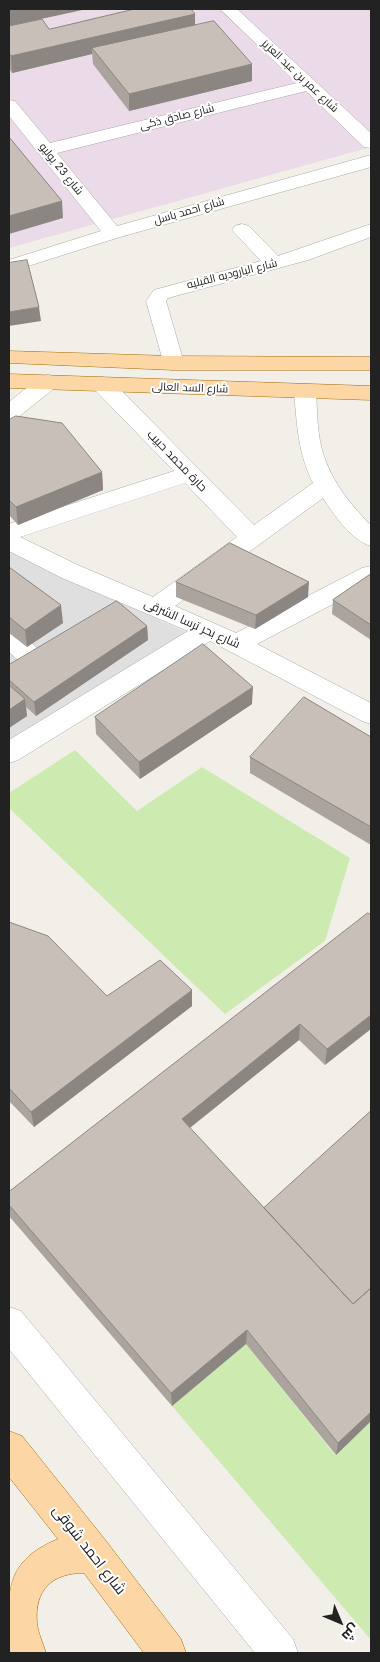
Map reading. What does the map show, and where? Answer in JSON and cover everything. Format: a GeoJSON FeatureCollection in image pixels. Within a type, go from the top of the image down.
{"type":"FeatureCollection","features":[{"type":"Feature","properties":{"kind":"main road","name":"شارع السد العالى"},"geometry":{"type":"LineString","coordinates":[[9,357],[173,363],[371,364]]}},
{"type":"Feature","properties":{"kind":"main road","name":"شارع السد العالى"},"geometry":{"type":"LineString","coordinates":[[9,381],[371,393]]}},
{"type":"Feature","properties":{"kind":"main road","name":"شارع احمد شوقى"},"geometry":{"type":"LineString","coordinates":[[9,1448],[93,1554],[167,1653]]}},
{"type":"Feature","properties":{"kind":"main road"},"geometry":{"type":"LineString","coordinates":[[27,1653],[18,1624],[18,1607],[22,1590],[44,1564],[58,1557],[93,1554]]}},
{"type":"Feature","properties":{"kind":"street","name":"شارع عمر بن عبد العزيز"},"geometry":{"type":"LineString","coordinates":[[228,9],[371,143]]}},
{"type":"Feature","properties":{"kind":"street","name":"شارع صادق ذكى"},"geometry":{"type":"LineString","coordinates":[[45,150],[310,85]]}},
{"type":"Feature","properties":{"kind":"street","name":"شارع 23 يوليو"},"geometry":{"type":"LineString","coordinates":[[9,105],[113,233]]}},
{"type":"Feature","properties":{"kind":"street","name":"شارع احمد باسل"},"geometry":{"type":"LineString","coordinates":[[9,266],[113,233],[371,161]]}},
{"type":"Feature","properties":{"kind":"street"},"geometry":{"type":"LineString","coordinates":[[242,230],[274,263]]}},
{"type":"Feature","properties":{"kind":"street","name":"شارع الباروديه القبليه"},"geometry":{"type":"LineString","coordinates":[[173,363],[156,301],[161,294],[274,263],[336,244],[371,230]]}},
{"type":"Feature","properties":{"kind":"street"},"geometry":{"type":"LineString","coordinates":[[9,413],[48,382]]}},
{"type":"Feature","properties":{"kind":"street","name":"حارة محمد حبيب"},"geometry":{"type":"LineString","coordinates":[[102,384],[252,538]]}},
{"type":"Feature","properties":{"kind":"street"},"geometry":{"type":"LineString","coordinates":[[306,392],[310,446],[326,485],[354,522],[371,538]]}},
{"type":"Feature","properties":{"kind":"street"},"geometry":{"type":"LineString","coordinates":[[9,532],[189,474]]}},
{"type":"Feature","properties":{"kind":"street"},"geometry":{"type":"LineString","coordinates":[[112,613],[146,603],[252,538],[326,485]]}},
{"type":"Feature","properties":{"kind":"street","name":"شارع بحر ترسا الشرقى"},"geometry":{"type":"LineString","coordinates":[[9,541],[71,572],[210,630],[371,714]]}},
{"type":"Feature","properties":{"kind":"street"},"geometry":{"type":"LineString","coordinates":[[237,643],[371,574]]}},
{"type":"Feature","properties":{"kind":"street"},"geometry":{"type":"LineString","coordinates":[[9,753],[210,630]]}},
{"type":"Feature","properties":{"kind":"street"},"geometry":{"type":"LineString","coordinates":[[9,639],[40,653],[9,671]]}},
{"type":"Feature","properties":{"kind":"street"},"geometry":{"type":"LineString","coordinates":[[9,1323],[279,1653]]}},
{"type":"Feature","properties":{"kind":"shaded area"},"geometry":{"type":"Polygon","coordinates":[[[9,9],[371,9],[371,147],[9,248],[9,9]]]}},
{"type":"Feature","properties":{"kind":"shaded area"},"geometry":{"type":"Polygon","coordinates":[[[9,549],[46,569],[204,640],[9,761],[9,549]]]}},
{"type":"Feature","properties":{"kind":"green space"},"geometry":{"type":"Polygon","coordinates":[[[75,750],[137,811],[202,767],[350,858],[325,941],[225,1014],[9,808],[9,793],[75,750]]]}},
{"type":"Feature","properties":{"kind":"green space"},"geometry":{"type":"Polygon","coordinates":[[[246,1344],[335,1455],[371,1421],[371,1640],[172,1406],[246,1344]]]}},
{"type":"Feature","properties":{"kind":"building"},"geometry":{"type":"Polygon","coordinates":[[[135,9],[191,9],[195,14],[11,56],[9,53],[9,26],[42,19],[49,29],[135,9]]]}},
{"type":"Feature","properties":{"kind":"building"},"geometry":{"type":"Polygon","coordinates":[[[214,21],[252,64],[129,94],[92,48],[214,21]]]}},
{"type":"Feature","properties":{"kind":"building"},"geometry":{"type":"Polygon","coordinates":[[[9,137],[62,201],[9,216],[9,137]]]}},
{"type":"Feature","properties":{"kind":"building"},"geometry":{"type":"Polygon","coordinates":[[[27,260],[39,307],[9,312],[9,263],[27,260]]]}},
{"type":"Feature","properties":{"kind":"building"},"geometry":{"type":"Polygon","coordinates":[[[16,416],[62,423],[102,472],[16,507],[9,500],[9,420],[16,416]]]}},
{"type":"Feature","properties":{"kind":"building"},"geometry":{"type":"Polygon","coordinates":[[[230,543],[309,582],[256,615],[176,582],[230,543]]]}},
{"type":"Feature","properties":{"kind":"building"},"geometry":{"type":"Polygon","coordinates":[[[9,567],[61,605],[25,630],[9,617],[9,567]]]}},
{"type":"Feature","properties":{"kind":"building"},"geometry":{"type":"Polygon","coordinates":[[[371,574],[371,625],[333,600],[371,574]]]}},
{"type":"Feature","properties":{"kind":"building"},"geometry":{"type":"Polygon","coordinates":[[[117,601],[147,626],[34,702],[9,680],[9,665],[117,601]]]}},
{"type":"Feature","properties":{"kind":"building"},"geometry":{"type":"Polygon","coordinates":[[[203,644],[253,687],[139,762],[95,717],[203,644]]]}},
{"type":"Feature","properties":{"kind":"building"},"geometry":{"type":"Polygon","coordinates":[[[9,685],[25,699],[9,710],[9,685]]]}},
{"type":"Feature","properties":{"kind":"building"},"geometry":{"type":"Polygon","coordinates":[[[304,697],[371,737],[371,827],[250,757],[304,697]]]}},
{"type":"Feature","properties":{"kind":"building"},"geometry":{"type":"Polygon","coordinates":[[[368,913],[371,915],[371,1015],[327,1049],[300,1024],[182,1119],[353,1304],[371,1288],[371,1412],[338,1443],[247,1330],[171,1393],[9,1205],[9,1192],[368,913]]]}},
{"type":"Feature","properties":{"kind":"building"},"geometry":{"type":"Polygon","coordinates":[[[9,922],[48,936],[107,996],[160,960],[192,990],[31,1112],[9,1088],[9,922]]]}},
{"type":"Feature","properties":{"kind":"building"},"geometry":{"type":"Polygon","coordinates":[[[371,1111],[371,1288],[353,1304],[264,1208],[371,1111]]]}}]}
